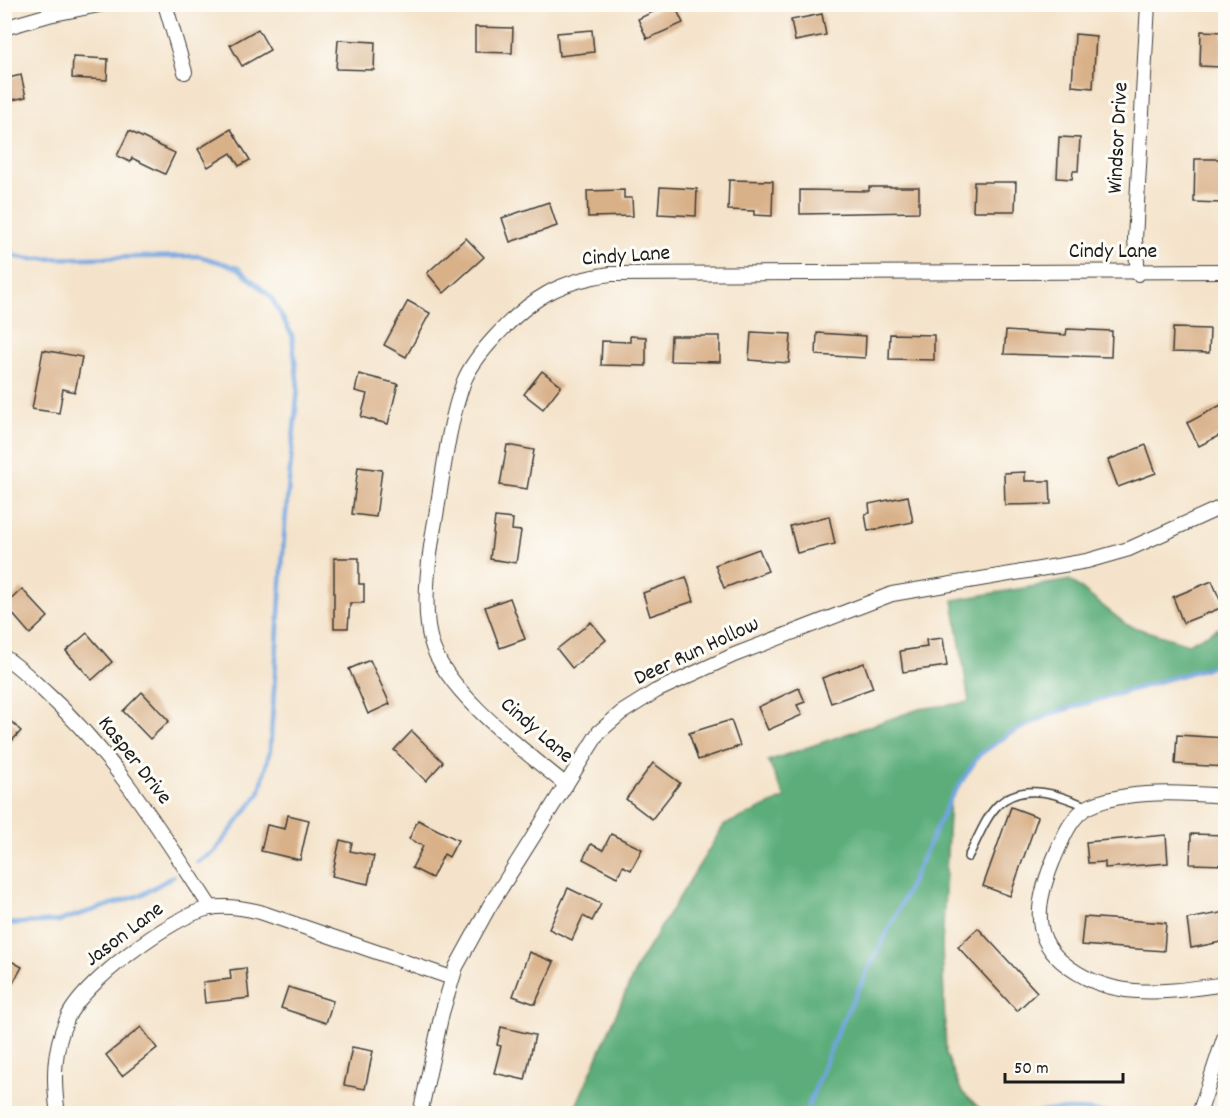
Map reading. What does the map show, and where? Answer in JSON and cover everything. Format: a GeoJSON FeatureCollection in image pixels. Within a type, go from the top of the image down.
{"type":"FeatureCollection","features":[{"type":"Feature","properties":{"kind":"street"},"geometry":{"type":"LineString","coordinates":[[4,28],[49,15],[104,4]]}},
{"type":"Feature","properties":{"kind":"street"},"geometry":{"type":"LineString","coordinates":[[165,4],[185,72]]}},
{"type":"Feature","properties":{"kind":"street","name":"Windsor Drive"},"geometry":{"type":"LineString","coordinates":[[1138,274],[1135,239],[1148,4]]}},
{"type":"Feature","properties":{"kind":"street","name":"Cindy Lane"},"geometry":{"type":"LineString","coordinates":[[566,785],[488,720],[441,665],[431,641],[428,613],[432,538],[448,442],[465,380],[478,355],[519,310],[550,290],[580,278],[611,274],[1138,274],[1226,271]]}},
{"type":"Feature","properties":{"kind":"street","name":"Deer Run Hollow"},"geometry":{"type":"LineString","coordinates":[[420,1113],[452,978],[489,908],[599,732],[621,712],[656,691],[734,654],[892,594],[1087,561],[1130,549],[1226,505]]}},
{"type":"Feature","properties":{"kind":"street","name":"Kasper Drive"},"geometry":{"type":"LineString","coordinates":[[4,657],[69,713],[107,757],[147,810],[211,908]]}},
{"type":"Feature","properties":{"kind":"street"},"geometry":{"type":"LineString","coordinates":[[1226,796],[1155,795],[1102,802],[1088,807],[1073,820],[1043,887],[1039,918],[1042,934],[1050,951],[1086,980],[1108,987],[1167,992],[1226,984]]}},
{"type":"Feature","properties":{"kind":"street","name":"Jason Lane"},"geometry":{"type":"LineString","coordinates":[[58,1113],[54,1073],[58,1041],[68,1016],[86,993],[145,942],[186,916],[211,908],[238,907],[260,912],[452,978]]}},
{"type":"Feature","properties":{"kind":"street"},"geometry":{"type":"LineString","coordinates":[[1199,1113],[1226,1032]]}},
{"type":"Feature","properties":{"kind":"lane"},"geometry":{"type":"LineString","coordinates":[[968,857],[999,804],[1016,795],[1048,792],[1088,807]]}},
{"type":"Feature","properties":{"kind":"green space"},"geometry":{"type":"Polygon","coordinates":[[[1070,580],[1127,625],[1188,644],[1225,625],[1225,662],[1053,713],[1009,734],[979,755],[950,798],[942,945],[946,1054],[962,1092],[985,1113],[573,1113],[638,964],[724,825],[785,798],[768,761],[919,709],[969,702],[953,600],[1070,580]]]}},
{"type":"Feature","properties":{"kind":"building"},"geometry":{"type":"Polygon","coordinates":[[[669,4],[674,4],[683,23],[647,39],[638,19],[669,4]]]}},
{"type":"Feature","properties":{"kind":"building"},"geometry":{"type":"Polygon","coordinates":[[[822,14],[826,35],[795,41],[791,20],[822,14]]]}},
{"type":"Feature","properties":{"kind":"building"},"geometry":{"type":"Polygon","coordinates":[[[475,27],[513,28],[512,53],[475,52],[475,27]]]}},
{"type":"Feature","properties":{"kind":"building"},"geometry":{"type":"Polygon","coordinates":[[[258,29],[270,50],[242,66],[230,45],[258,29]]]}},
{"type":"Feature","properties":{"kind":"building"},"geometry":{"type":"Polygon","coordinates":[[[592,30],[594,52],[559,56],[557,33],[592,30]]]}},
{"type":"Feature","properties":{"kind":"building"},"geometry":{"type":"Polygon","coordinates":[[[1201,31],[1223,32],[1221,67],[1200,66],[1201,31]]]}},
{"type":"Feature","properties":{"kind":"building"},"geometry":{"type":"Polygon","coordinates":[[[1075,34],[1096,36],[1093,88],[1072,86],[1075,34]]]}},
{"type":"Feature","properties":{"kind":"building"},"geometry":{"type":"Polygon","coordinates":[[[338,40],[375,42],[374,70],[336,69],[338,40]]]}},
{"type":"Feature","properties":{"kind":"building"},"geometry":{"type":"Polygon","coordinates":[[[73,57],[108,59],[107,80],[72,78],[73,57]]]}},
{"type":"Feature","properties":{"kind":"building"},"geometry":{"type":"Polygon","coordinates":[[[21,75],[26,97],[4,102],[4,79],[21,75]]]}},
{"type":"Feature","properties":{"kind":"building"},"geometry":{"type":"Polygon","coordinates":[[[231,129],[250,160],[239,166],[231,153],[208,167],[198,149],[231,129]]]}},
{"type":"Feature","properties":{"kind":"building"},"geometry":{"type":"Polygon","coordinates":[[[129,131],[175,153],[165,174],[132,158],[130,162],[117,156],[129,131]]]}},
{"type":"Feature","properties":{"kind":"building"},"geometry":{"type":"Polygon","coordinates":[[[1059,137],[1080,138],[1078,171],[1073,171],[1072,179],[1057,178],[1059,137]]]}},
{"type":"Feature","properties":{"kind":"building"},"geometry":{"type":"Polygon","coordinates":[[[1195,159],[1222,159],[1221,203],[1194,202],[1195,159]]]}},
{"type":"Feature","properties":{"kind":"building"},"geometry":{"type":"Polygon","coordinates":[[[729,180],[773,181],[772,216],[754,215],[754,211],[728,210],[729,180]]]}},
{"type":"Feature","properties":{"kind":"building"},"geometry":{"type":"Polygon","coordinates":[[[974,182],[1016,182],[1015,211],[973,211],[974,182]]]}},
{"type":"Feature","properties":{"kind":"building"},"geometry":{"type":"Polygon","coordinates":[[[660,187],[697,189],[696,216],[658,214],[660,187]]]}},
{"type":"Feature","properties":{"kind":"building"},"geometry":{"type":"Polygon","coordinates":[[[869,187],[919,187],[919,212],[800,214],[800,190],[869,191],[869,187]]]}},
{"type":"Feature","properties":{"kind":"building"},"geometry":{"type":"Polygon","coordinates":[[[624,190],[624,198],[632,198],[633,216],[588,217],[587,191],[624,190]]]}},
{"type":"Feature","properties":{"kind":"building"},"geometry":{"type":"Polygon","coordinates":[[[549,202],[557,226],[510,242],[502,218],[549,202]]]}},
{"type":"Feature","properties":{"kind":"building"},"geometry":{"type":"Polygon","coordinates":[[[466,238],[484,257],[444,293],[427,273],[466,238]]]}},
{"type":"Feature","properties":{"kind":"building"},"geometry":{"type":"Polygon","coordinates":[[[408,301],[430,313],[406,357],[384,345],[408,301]]]}},
{"type":"Feature","properties":{"kind":"building"},"geometry":{"type":"Polygon","coordinates":[[[1173,328],[1210,329],[1209,353],[1172,352],[1173,328]]]}},
{"type":"Feature","properties":{"kind":"building"},"geometry":{"type":"Polygon","coordinates":[[[1067,329],[1112,331],[1111,357],[1004,354],[1006,331],[1066,335],[1067,329]]]}},
{"type":"Feature","properties":{"kind":"building"},"geometry":{"type":"Polygon","coordinates":[[[751,332],[791,334],[789,363],[749,360],[751,332]]]}},
{"type":"Feature","properties":{"kind":"building"},"geometry":{"type":"Polygon","coordinates":[[[817,333],[866,336],[865,358],[816,355],[817,333]]]}},
{"type":"Feature","properties":{"kind":"building"},"geometry":{"type":"Polygon","coordinates":[[[890,334],[934,335],[934,360],[889,359],[890,334]]]}},
{"type":"Feature","properties":{"kind":"building"},"geometry":{"type":"Polygon","coordinates":[[[630,336],[646,337],[646,366],[601,365],[602,341],[630,342],[630,336]]]}},
{"type":"Feature","properties":{"kind":"building"},"geometry":{"type":"Polygon","coordinates":[[[671,336],[720,336],[720,362],[670,361],[671,336]]]}},
{"type":"Feature","properties":{"kind":"building"},"geometry":{"type":"Polygon","coordinates":[[[43,350],[82,357],[75,392],[63,389],[59,413],[32,409],[43,350]]]}},
{"type":"Feature","properties":{"kind":"building"},"geometry":{"type":"Polygon","coordinates":[[[542,371],[561,386],[543,409],[524,394],[542,371]]]}},
{"type":"Feature","properties":{"kind":"building"},"geometry":{"type":"Polygon","coordinates":[[[359,374],[398,384],[388,424],[361,417],[367,394],[355,391],[359,374]]]}},
{"type":"Feature","properties":{"kind":"building"},"geometry":{"type":"Polygon","coordinates":[[[1221,405],[1226,414],[1226,432],[1199,446],[1187,423],[1221,405]]]}},
{"type":"Feature","properties":{"kind":"building"},"geometry":{"type":"Polygon","coordinates":[[[507,445],[534,450],[527,489],[500,485],[507,445]]]}},
{"type":"Feature","properties":{"kind":"building"},"geometry":{"type":"Polygon","coordinates":[[[1146,445],[1156,473],[1118,487],[1108,460],[1146,445]]]}},
{"type":"Feature","properties":{"kind":"building"},"geometry":{"type":"Polygon","coordinates":[[[358,467],[382,470],[376,517],[352,514],[358,467]]]}},
{"type":"Feature","properties":{"kind":"building"},"geometry":{"type":"Polygon","coordinates":[[[1025,472],[1025,481],[1050,481],[1051,504],[1005,505],[1004,473],[1025,472]]]}},
{"type":"Feature","properties":{"kind":"building"},"geometry":{"type":"Polygon","coordinates":[[[908,496],[913,522],[868,531],[865,514],[870,513],[869,504],[908,496]]]}},
{"type":"Feature","properties":{"kind":"building"},"geometry":{"type":"Polygon","coordinates":[[[829,516],[835,544],[797,553],[790,526],[829,516]]]}},
{"type":"Feature","properties":{"kind":"building"},"geometry":{"type":"Polygon","coordinates":[[[495,517],[513,519],[512,530],[521,531],[516,563],[490,559],[495,517]]]}},
{"type":"Feature","properties":{"kind":"building"},"geometry":{"type":"Polygon","coordinates":[[[759,549],[768,571],[724,588],[715,565],[759,549]]]}},
{"type":"Feature","properties":{"kind":"building"},"geometry":{"type":"Polygon","coordinates":[[[334,558],[359,558],[359,584],[364,584],[364,603],[350,603],[348,628],[334,628],[334,558]]]}},
{"type":"Feature","properties":{"kind":"building"},"geometry":{"type":"Polygon","coordinates":[[[686,577],[694,601],[650,616],[643,593],[686,577]]]}},
{"type":"Feature","properties":{"kind":"building"},"geometry":{"type":"Polygon","coordinates":[[[1212,581],[1223,607],[1183,623],[1173,597],[1212,581]]]}},
{"type":"Feature","properties":{"kind":"building"},"geometry":{"type":"Polygon","coordinates":[[[22,589],[48,617],[30,634],[5,605],[22,589]]]}},
{"type":"Feature","properties":{"kind":"building"},"geometry":{"type":"Polygon","coordinates":[[[510,598],[525,639],[500,648],[485,607],[510,598]]]}},
{"type":"Feature","properties":{"kind":"building"},"geometry":{"type":"Polygon","coordinates":[[[591,622],[606,640],[572,668],[557,649],[591,622]]]}},
{"type":"Feature","properties":{"kind":"building"},"geometry":{"type":"Polygon","coordinates":[[[87,633],[112,662],[92,680],[66,651],[87,633]]]}},
{"type":"Feature","properties":{"kind":"building"},"geometry":{"type":"Polygon","coordinates":[[[943,638],[947,666],[903,672],[900,651],[927,647],[926,640],[943,638]]]}},
{"type":"Feature","properties":{"kind":"building"},"geometry":{"type":"Polygon","coordinates":[[[370,660],[390,704],[368,714],[349,669],[370,660]]]}},
{"type":"Feature","properties":{"kind":"building"},"geometry":{"type":"Polygon","coordinates":[[[864,663],[873,688],[831,703],[822,678],[864,663]]]}},
{"type":"Feature","properties":{"kind":"building"},"geometry":{"type":"Polygon","coordinates":[[[799,688],[805,702],[797,705],[802,715],[768,730],[758,707],[799,688]]]}},
{"type":"Feature","properties":{"kind":"building"},"geometry":{"type":"Polygon","coordinates":[[[142,692],[169,721],[150,739],[123,711],[142,692]]]}},
{"type":"Feature","properties":{"kind":"building"},"geometry":{"type":"Polygon","coordinates":[[[4,715],[21,731],[4,749],[4,715]]]}},
{"type":"Feature","properties":{"kind":"building"},"geometry":{"type":"Polygon","coordinates":[[[731,720],[740,746],[698,760],[689,733],[731,720]]]}},
{"type":"Feature","properties":{"kind":"building"},"geometry":{"type":"Polygon","coordinates":[[[412,731],[443,762],[426,781],[394,750],[412,731]]]}},
{"type":"Feature","properties":{"kind":"building"},"geometry":{"type":"Polygon","coordinates":[[[1177,735],[1226,738],[1226,767],[1175,764],[1177,735]]]}},
{"type":"Feature","properties":{"kind":"building"},"geometry":{"type":"Polygon","coordinates":[[[653,763],[680,783],[652,819],[626,799],[653,763]]]}},
{"type":"Feature","properties":{"kind":"building"},"geometry":{"type":"Polygon","coordinates":[[[1011,807],[1038,817],[1010,896],[983,886],[1011,807]]]}},
{"type":"Feature","properties":{"kind":"building"},"geometry":{"type":"Polygon","coordinates":[[[288,815],[309,820],[300,860],[261,851],[267,825],[285,829],[288,815]]]}},
{"type":"Feature","properties":{"kind":"building"},"geometry":{"type":"Polygon","coordinates":[[[418,820],[458,840],[449,857],[444,854],[432,878],[412,868],[423,846],[409,839],[418,820]]]}},
{"type":"Feature","properties":{"kind":"building"},"geometry":{"type":"Polygon","coordinates":[[[611,834],[642,849],[631,870],[623,866],[617,877],[583,859],[591,844],[603,850],[611,834]]]}},
{"type":"Feature","properties":{"kind":"building"},"geometry":{"type":"Polygon","coordinates":[[[1191,834],[1226,835],[1226,865],[1190,864],[1191,834]]]}},
{"type":"Feature","properties":{"kind":"building"},"geometry":{"type":"Polygon","coordinates":[[[1166,835],[1168,863],[1105,868],[1105,862],[1088,863],[1086,842],[1166,835]]]}},
{"type":"Feature","properties":{"kind":"building"},"geometry":{"type":"Polygon","coordinates":[[[340,840],[352,843],[350,851],[374,856],[368,884],[332,876],[340,840]]]}},
{"type":"Feature","properties":{"kind":"building"},"geometry":{"type":"Polygon","coordinates":[[[568,888],[601,904],[592,921],[583,916],[572,940],[549,929],[568,888]]]}},
{"type":"Feature","properties":{"kind":"building"},"geometry":{"type":"Polygon","coordinates":[[[1226,912],[1226,941],[1191,948],[1187,919],[1226,912]]]}},
{"type":"Feature","properties":{"kind":"building"},"geometry":{"type":"Polygon","coordinates":[[[1084,917],[1166,923],[1164,951],[1081,945],[1084,917]]]}},
{"type":"Feature","properties":{"kind":"building"},"geometry":{"type":"Polygon","coordinates":[[[978,928],[1037,992],[1017,1011],[958,947],[978,928]]]}},
{"type":"Feature","properties":{"kind":"building"},"geometry":{"type":"Polygon","coordinates":[[[529,952],[554,962],[535,1004],[513,996],[529,952]]]}},
{"type":"Feature","properties":{"kind":"building"},"geometry":{"type":"Polygon","coordinates":[[[4,957],[22,967],[4,999],[4,957]]]}},
{"type":"Feature","properties":{"kind":"building"},"geometry":{"type":"Polygon","coordinates":[[[246,968],[249,998],[205,1003],[203,982],[231,979],[230,970],[246,968]]]}},
{"type":"Feature","properties":{"kind":"building"},"geometry":{"type":"Polygon","coordinates":[[[288,987],[333,1001],[326,1023],[281,1008],[288,987]]]}},
{"type":"Feature","properties":{"kind":"building"},"geometry":{"type":"Polygon","coordinates":[[[141,1027],[157,1048],[122,1076],[106,1055],[141,1027]]]}},
{"type":"Feature","properties":{"kind":"building"},"geometry":{"type":"Polygon","coordinates":[[[501,1027],[535,1035],[525,1080],[494,1073],[501,1046],[497,1045],[501,1027]]]}},
{"type":"Feature","properties":{"kind":"building"},"geometry":{"type":"Polygon","coordinates":[[[352,1047],[373,1051],[365,1089],[344,1085],[352,1047]]]}},
{"type":"Feature","properties":{"kind":"waterway"},"geometry":{"type":"LineString","coordinates":[[4,254],[29,259],[199,256],[238,268],[271,297],[292,335],[298,387],[285,523],[270,750],[259,794],[214,852],[197,862]]}},
{"type":"Feature","properties":{"kind":"waterway"},"geometry":{"type":"LineString","coordinates":[[805,1114],[838,1030],[895,917],[950,799],[979,755],[1009,734],[1053,713],[1226,662]]}},
{"type":"Feature","properties":{"kind":"waterway"},"geometry":{"type":"LineString","coordinates":[[4,924],[59,921],[141,895],[174,876]]}},
{"type":"Feature","properties":{"kind":"waterway"},"geometry":{"type":"LineString","coordinates":[[1028,1114],[1071,1110],[1113,1114]]}}]}
